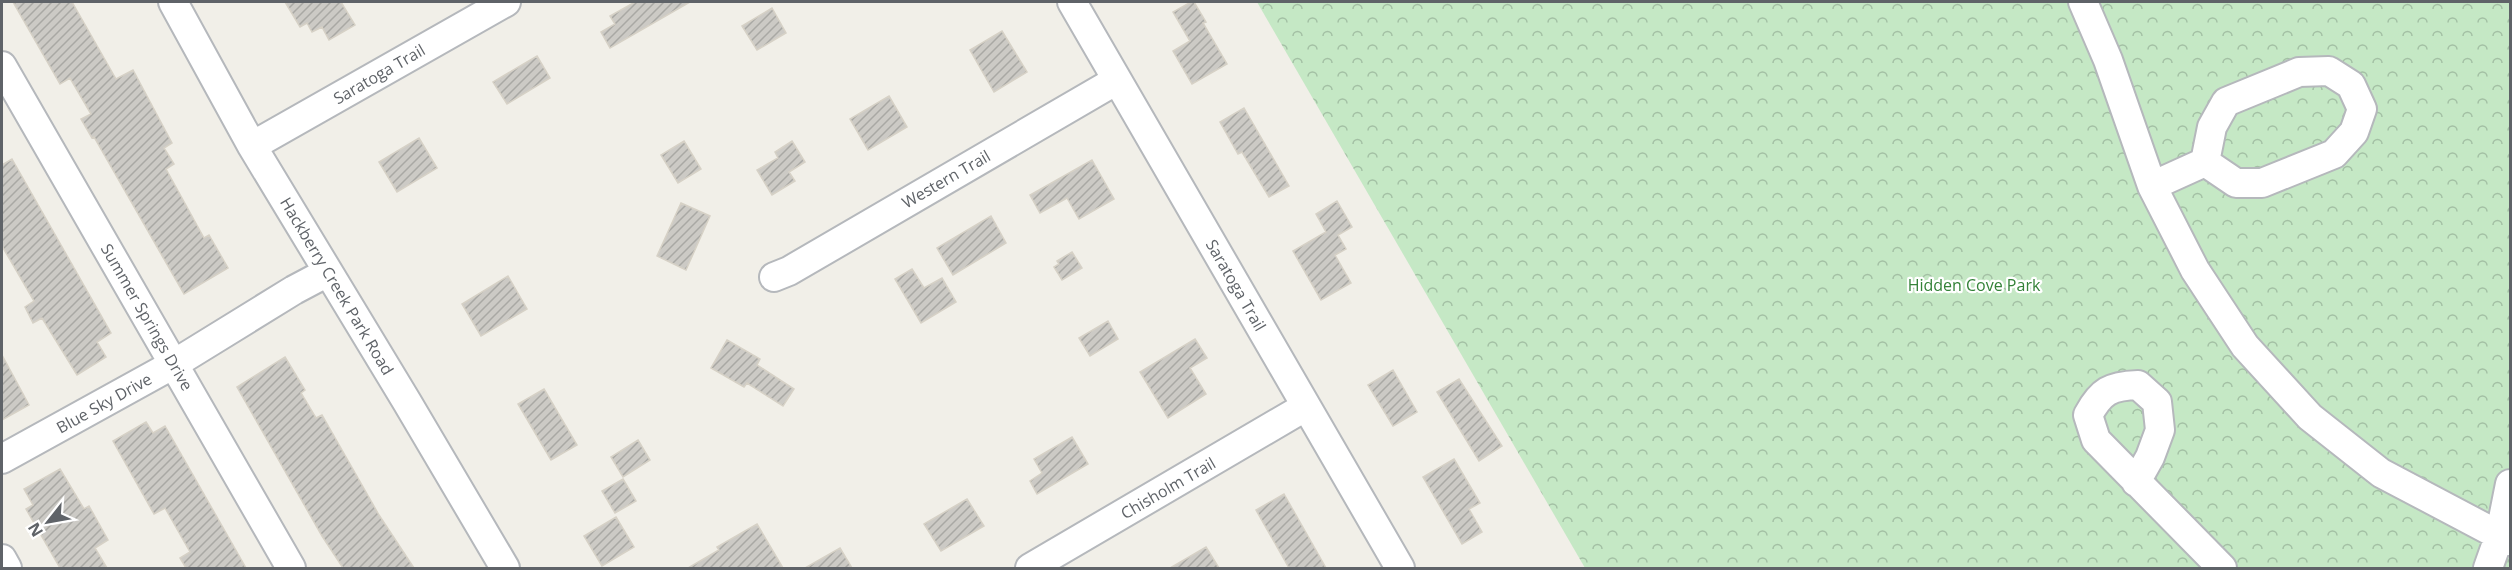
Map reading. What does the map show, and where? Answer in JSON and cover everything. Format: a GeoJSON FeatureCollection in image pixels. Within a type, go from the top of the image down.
{"type":"FeatureCollection","features":[{"type":"Feature","properties":{"kind":"street","name":"Hackberry Creek Park Road"},"geometry":{"type":"LineString","coordinates":[[173,2],[252,146],[505,568]]}},
{"type":"Feature","properties":{"kind":"street","name":"Saratoga Trail"},"geometry":{"type":"LineString","coordinates":[[252,146],[506,2]]}},
{"type":"Feature","properties":{"kind":"street","name":"Saratoga Trail"},"geometry":{"type":"LineString","coordinates":[[1072,2],[1400,568]]}},
{"type":"Feature","properties":{"kind":"street"},"geometry":{"type":"LineString","coordinates":[[2083,2],[2108,60],[2152,186],[2194,270],[2245,346],[2310,417],[2381,472],[2505,537]]}},
{"type":"Feature","properties":{"kind":"street","name":"Summer Springs Drive"},"geometry":{"type":"LineString","coordinates":[[2,66],[291,568]]}},
{"type":"Feature","properties":{"kind":"street"},"geometry":{"type":"LineString","coordinates":[[2329,71],[2351,85],[2362,109],[2354,132],[2334,154],[2262,183],[2236,183],[2205,162],[2212,127],[2226,102],[2299,72],[2329,71]]}},
{"type":"Feature","properties":{"kind":"street","name":"Western Trail"},"geometry":{"type":"LineString","coordinates":[[774,277],[789,271],[1117,80]]}},
{"type":"Feature","properties":{"kind":"street"},"geometry":{"type":"LineString","coordinates":[[2152,186],[2205,162]]}},
{"type":"Feature","properties":{"kind":"street","name":"Blue Sky Drive"},"geometry":{"type":"LineString","coordinates":[[2,459],[174,364],[294,290],[328,272]]}},
{"type":"Feature","properties":{"kind":"street","name":"Chisholm Trail"},"geometry":{"type":"LineString","coordinates":[[1029,568],[1305,407]]}},
{"type":"Feature","properties":{"kind":"street"},"geometry":{"type":"LineString","coordinates":[[2136,482],[2222,568]]}},
{"type":"Feature","properties":{"kind":"street"},"geometry":{"type":"LineString","coordinates":[[2488,568],[2505,537],[2511,484]]}},
{"type":"Feature","properties":{"kind":"street"},"geometry":{"type":"LineString","coordinates":[[2,559],[7,568]]}},
{"type":"Feature","properties":{"kind":"green space","name":"Hidden Cove Park"},"geometry":{"type":"Polygon","coordinates":[[[1257,2],[2510,2],[2510,568],[1585,568],[1257,2]]]}},
{"type":"Feature","properties":{"kind":"building"},"geometry":{"type":"Polygon","coordinates":[[[13,2],[72,2],[116,79],[133,70],[172,143],[164,148],[174,164],[166,169],[204,238],[209,235],[228,268],[184,294],[94,137],[92,138],[81,119],[91,114],[70,78],[60,84],[13,2]]]}},
{"type":"Feature","properties":{"kind":"building"},"geometry":{"type":"Polygon","coordinates":[[[285,2],[341,2],[355,25],[329,40],[322,27],[312,32],[307,23],[300,27],[285,2]]]}},
{"type":"Feature","properties":{"kind":"building"},"geometry":{"type":"Polygon","coordinates":[[[635,2],[690,2],[610,48],[601,32],[615,24],[610,16],[635,2]]]}},
{"type":"Feature","properties":{"kind":"building"},"geometry":{"type":"Polygon","coordinates":[[[1194,2],[1206,22],[1203,23],[1227,64],[1192,84],[1173,51],[1190,41],[1173,12],[1194,2]]]}},
{"type":"Feature","properties":{"kind":"building"},"geometry":{"type":"Polygon","coordinates":[[[772,8],[786,33],[757,50],[742,26],[772,8]]]}},
{"type":"Feature","properties":{"kind":"building"},"geometry":{"type":"Polygon","coordinates":[[[1002,31],[1027,72],[994,92],[970,50],[1002,31]]]}},
{"type":"Feature","properties":{"kind":"building"},"geometry":{"type":"Polygon","coordinates":[[[537,56],[550,78],[507,104],[493,82],[537,56]]]}},
{"type":"Feature","properties":{"kind":"building"},"geometry":{"type":"Polygon","coordinates":[[[889,96],[907,127],[868,150],[850,119],[889,96]]]}},
{"type":"Feature","properties":{"kind":"building"},"geometry":{"type":"Polygon","coordinates":[[[1244,108],[1289,186],[1269,197],[1242,152],[1238,154],[1220,122],[1244,108]]]}},
{"type":"Feature","properties":{"kind":"building"},"geometry":{"type":"Polygon","coordinates":[[[419,138],[437,168],[397,192],[379,162],[419,138]]]}},
{"type":"Feature","properties":{"kind":"building"},"geometry":{"type":"Polygon","coordinates":[[[684,141],[701,169],[678,183],[661,155],[684,141]]]}},
{"type":"Feature","properties":{"kind":"building"},"geometry":{"type":"Polygon","coordinates":[[[792,141],[805,162],[789,172],[795,181],[772,195],[757,170],[778,158],[775,152],[792,141]]]}},
{"type":"Feature","properties":{"kind":"building"},"geometry":{"type":"Polygon","coordinates":[[[12,159],[111,333],[97,342],[106,357],[77,375],[42,318],[33,323],[25,307],[34,301],[2,246],[2,165],[12,159]]]}},
{"type":"Feature","properties":{"kind":"building"},"geometry":{"type":"Polygon","coordinates":[[[1092,160],[1114,199],[1079,219],[1067,198],[1040,213],[1030,195],[1092,160]]]}},
{"type":"Feature","properties":{"kind":"building"},"geometry":{"type":"Polygon","coordinates":[[[1337,201],[1352,227],[1338,235],[1346,249],[1335,255],[1351,283],[1321,300],[1293,251],[1326,232],[1316,214],[1337,201]]]}},
{"type":"Feature","properties":{"kind":"building"},"geometry":{"type":"Polygon","coordinates":[[[681,203],[710,216],[686,270],[657,256],[681,203]]]}},
{"type":"Feature","properties":{"kind":"building"},"geometry":{"type":"Polygon","coordinates":[[[991,216],[1006,243],[953,275],[937,248],[991,216]]]}},
{"type":"Feature","properties":{"kind":"building"},"geometry":{"type":"Polygon","coordinates":[[[1072,252],[1082,268],[1062,280],[1054,267],[1059,264],[1057,261],[1072,252]]]}},
{"type":"Feature","properties":{"kind":"building"},"geometry":{"type":"Polygon","coordinates":[[[912,269],[924,288],[942,278],[956,302],[921,323],[895,279],[912,269]]]}},
{"type":"Feature","properties":{"kind":"building"},"geometry":{"type":"Polygon","coordinates":[[[508,276],[527,309],[481,336],[462,304],[508,276]]]}},
{"type":"Feature","properties":{"kind":"building"},"geometry":{"type":"Polygon","coordinates":[[[1108,321],[1118,339],[1090,356],[1079,338],[1108,321]]]}},
{"type":"Feature","properties":{"kind":"building"},"geometry":{"type":"Polygon","coordinates":[[[1195,339],[1207,358],[1190,368],[1206,394],[1168,418],[1140,372],[1195,339]]]}},
{"type":"Feature","properties":{"kind":"building"},"geometry":{"type":"Polygon","coordinates":[[[727,340],[760,359],[757,365],[794,389],[783,406],[747,383],[744,387],[711,368],[727,340]]]}},
{"type":"Feature","properties":{"kind":"building"},"geometry":{"type":"Polygon","coordinates":[[[2,355],[29,405],[2,420],[2,355]]]}},
{"type":"Feature","properties":{"kind":"building"},"geometry":{"type":"Polygon","coordinates":[[[285,357],[305,390],[301,393],[316,418],[322,415],[379,515],[414,568],[343,568],[322,536],[237,387],[285,357]]]}},
{"type":"Feature","properties":{"kind":"building"},"geometry":{"type":"Polygon","coordinates":[[[1393,370],[1417,412],[1393,426],[1368,385],[1393,370]]]}},
{"type":"Feature","properties":{"kind":"building"},"geometry":{"type":"Polygon","coordinates":[[[1459,379],[1502,446],[1479,461],[1437,392],[1459,379]]]}},
{"type":"Feature","properties":{"kind":"building"},"geometry":{"type":"Polygon","coordinates":[[[544,389],[577,445],[551,460],[518,404],[544,389]]]}},
{"type":"Feature","properties":{"kind":"building"},"geometry":{"type":"Polygon","coordinates":[[[146,422],[153,433],[165,426],[246,568],[186,568],[180,558],[190,552],[165,508],[154,514],[113,441],[146,422]]]}},
{"type":"Feature","properties":{"kind":"building"},"geometry":{"type":"Polygon","coordinates":[[[1072,437],[1088,464],[1037,494],[1030,481],[1042,473],[1034,459],[1072,437]]]}},
{"type":"Feature","properties":{"kind":"building"},"geometry":{"type":"Polygon","coordinates":[[[638,440],[650,460],[623,477],[611,457],[638,440]]]}},
{"type":"Feature","properties":{"kind":"building"},"geometry":{"type":"Polygon","coordinates":[[[1454,459],[1480,503],[1469,509],[1482,532],[1462,544],[1423,477],[1454,459]]]}},
{"type":"Feature","properties":{"kind":"building"},"geometry":{"type":"Polygon","coordinates":[[[60,469],[84,509],[89,506],[108,540],[95,548],[107,568],[60,568],[26,509],[33,505],[24,489],[60,469]]]}},
{"type":"Feature","properties":{"kind":"building"},"geometry":{"type":"Polygon","coordinates":[[[623,479],[636,501],[615,513],[602,491],[623,479]]]}},
{"type":"Feature","properties":{"kind":"building"},"geometry":{"type":"Polygon","coordinates":[[[1284,494],[1326,568],[1289,568],[1256,510],[1284,494]]]}},
{"type":"Feature","properties":{"kind":"building"},"geometry":{"type":"Polygon","coordinates":[[[967,499],[984,526],[941,551],[924,524],[967,499]]]}},
{"type":"Feature","properties":{"kind":"building"},"geometry":{"type":"Polygon","coordinates":[[[616,517],[634,547],[602,566],[584,536],[616,517]]]}},
{"type":"Feature","properties":{"kind":"building"},"geometry":{"type":"Polygon","coordinates":[[[757,524],[783,568],[688,568],[719,550],[717,547],[757,524]]]}},
{"type":"Feature","properties":{"kind":"building"},"geometry":{"type":"Polygon","coordinates":[[[1206,547],[1219,568],[1170,568],[1206,547]]]}},
{"type":"Feature","properties":{"kind":"building"},"geometry":{"type":"Polygon","coordinates":[[[840,548],[852,568],[805,568],[840,548]]]}}]}
